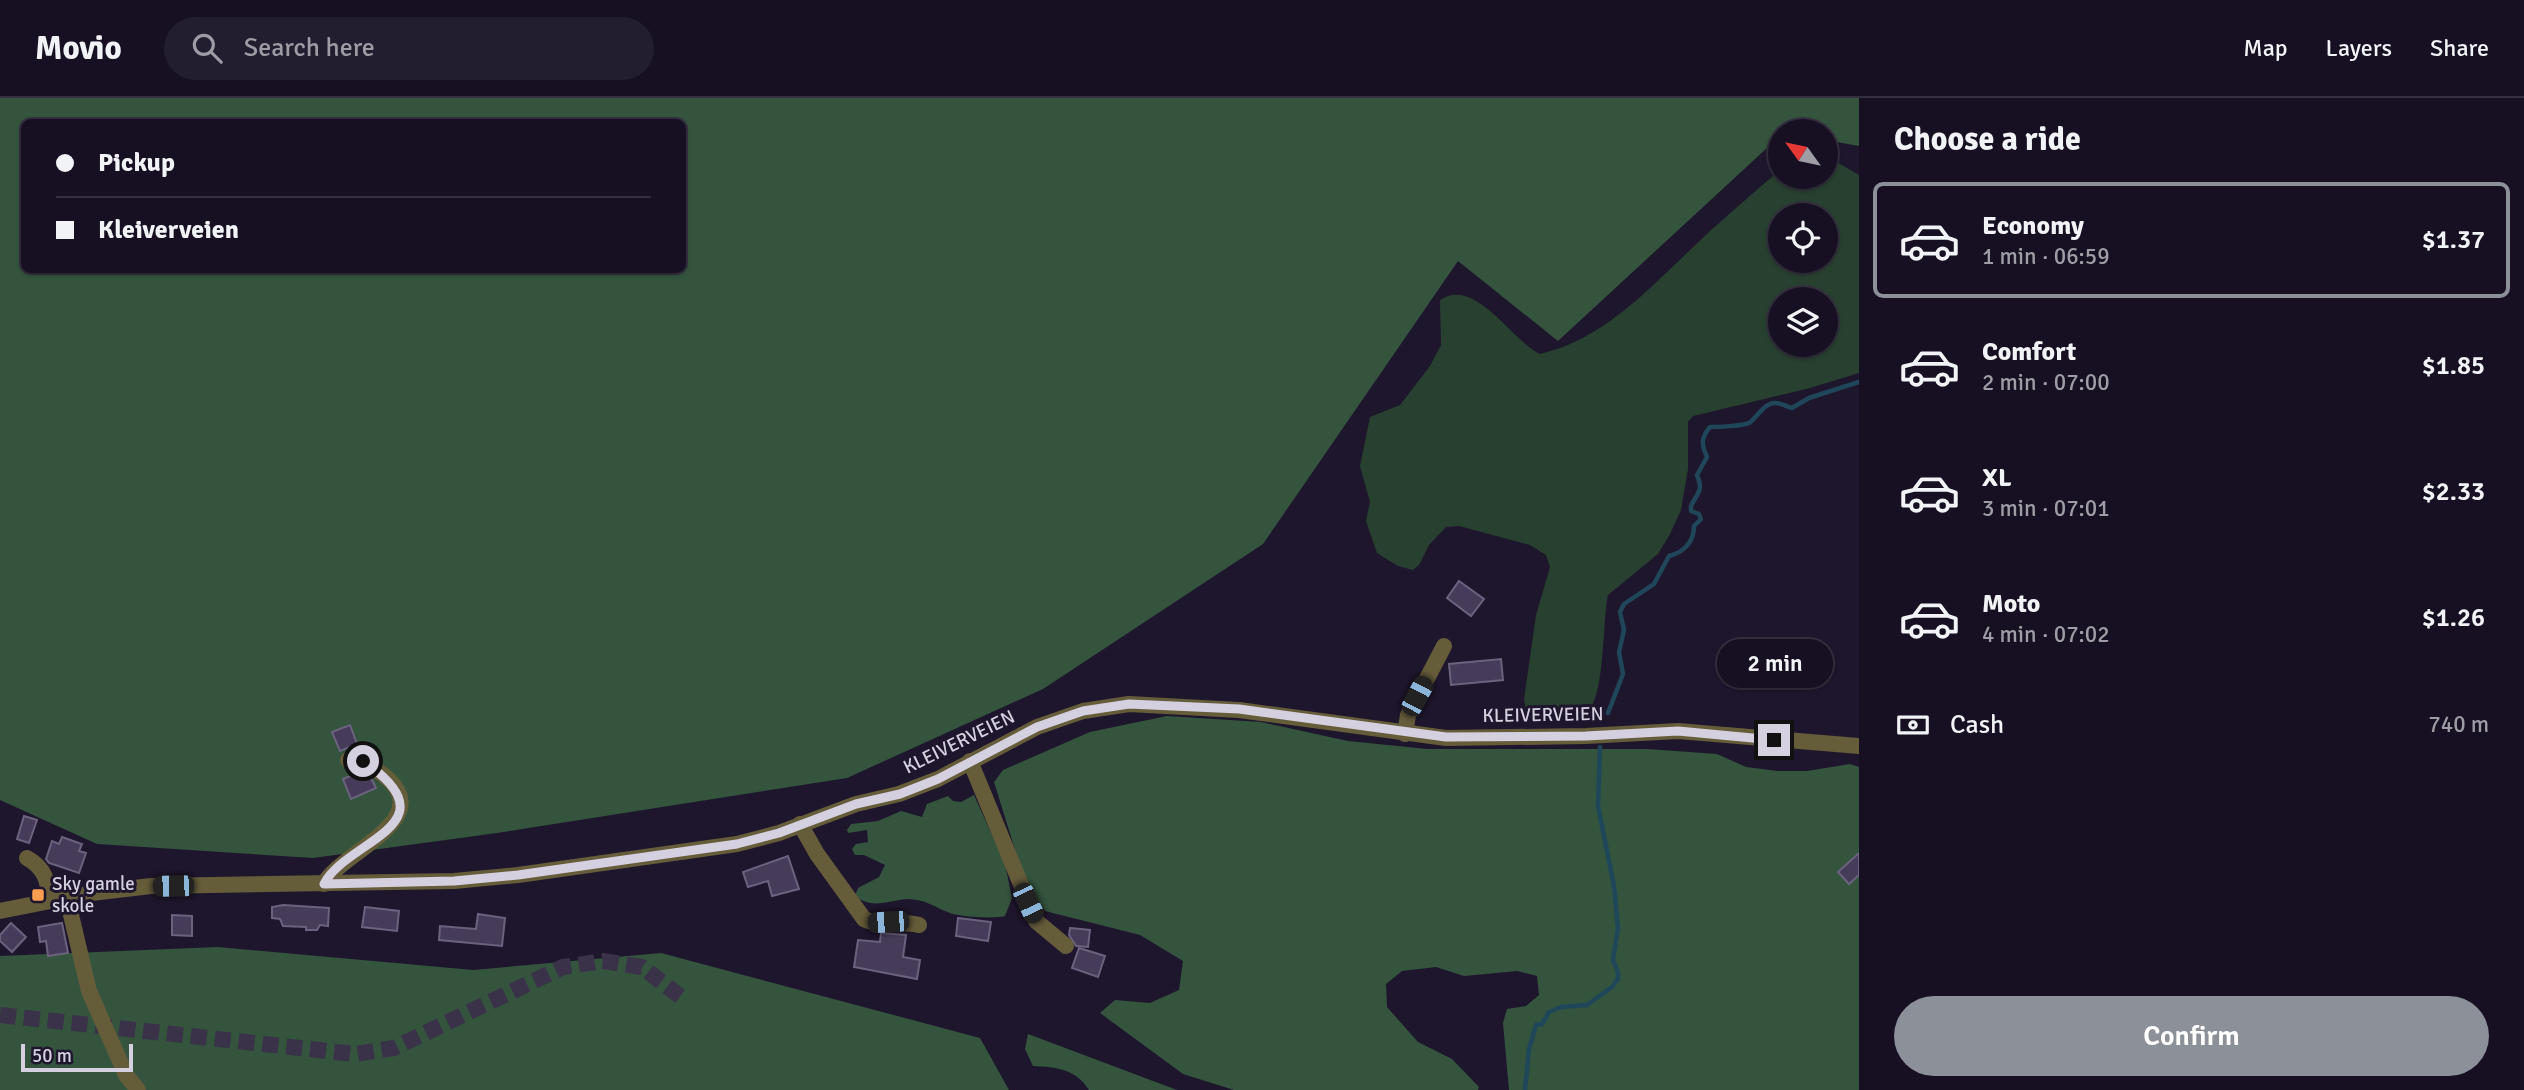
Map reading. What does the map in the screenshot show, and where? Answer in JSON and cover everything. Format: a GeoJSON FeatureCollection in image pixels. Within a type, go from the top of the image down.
{"type":"FeatureCollection","features":[{"type":"Feature","properties":{"kind":"street"},"geometry":{"type":"LineString","coordinates":[[1405,733],[1408,715],[1444,646]]}},
{"type":"Feature","properties":{"kind":"street","name":"KLEIVERVEIEN"},"geometry":{"type":"LineString","coordinates":[[0,911],[151,886],[454,881],[518,875],[737,844],[779,833],[856,804],[900,794],[1037,727],[1083,711],[1129,704],[1239,709],[1446,737],[1574,737],[1678,731],[1859,746]]}},
{"type":"Feature","properties":{"kind":"street"},"geometry":{"type":"LineString","coordinates":[[324,884],[328,875],[376,841],[392,824],[398,810],[398,795],[382,774],[363,761],[348,760]]}},
{"type":"Feature","properties":{"kind":"street"},"geometry":{"type":"LineString","coordinates":[[970,761],[1036,921],[1066,946]]}},
{"type":"Feature","properties":{"kind":"street"},"geometry":{"type":"LineString","coordinates":[[800,824],[817,854],[864,919],[872,923],[903,921],[919,925]]}},
{"type":"Feature","properties":{"kind":"street"},"geometry":{"type":"LineString","coordinates":[[27,858],[43,871],[58,900],[89,991],[126,1075],[138,1090]]}},
{"type":"Feature","properties":{"kind":"green space"},"geometry":{"type":"Polygon","coordinates":[[[0,98],[1859,98],[1859,146],[1838,142],[1838,119],[1768,119],[1768,147],[1558,341],[1458,261],[1263,544],[1043,689],[847,778],[497,833],[313,858],[97,844],[0,800],[0,98]]]}},
{"type":"Feature","properties":{"kind":"green space"},"geometry":{"type":"Polygon","coordinates":[[[1838,163],[1859,175],[1859,373],[1810,388],[1693,416],[1688,422],[1688,469],[1681,510],[1670,534],[1658,554],[1608,595],[1600,678],[1591,707],[1584,715],[1573,719],[1535,720],[1526,710],[1524,699],[1536,615],[1550,567],[1546,555],[1530,545],[1459,526],[1446,527],[1429,545],[1419,565],[1413,570],[1398,566],[1377,553],[1366,521],[1370,502],[1360,466],[1370,417],[1400,405],[1430,366],[1441,345],[1440,300],[1453,295],[1466,296],[1480,303],[1540,354],[1583,338],[1621,313],[1768,181],[1768,189],[1838,189],[1838,163]]]}},
{"type":"Feature","properties":{"kind":"green space"},"geometry":{"type":"Polygon","coordinates":[[[1167,716],[1261,722],[1348,741],[1427,749],[1647,749],[1717,754],[1746,767],[1778,771],[1807,771],[1850,764],[1859,767],[1859,1090],[1509,1090],[1503,1023],[1507,1009],[1526,1006],[1539,995],[1537,976],[1517,971],[1464,976],[1436,967],[1402,971],[1386,984],[1387,1007],[1418,1042],[1452,1059],[1479,1087],[1478,1090],[1234,1090],[1183,1074],[1100,1013],[1115,1000],[1150,1003],[1179,990],[1183,961],[1140,935],[1045,911],[1026,885],[994,782],[1003,770],[1090,732],[1167,716]]]}},
{"type":"Feature","properties":{"kind":"green space"},"geometry":{"type":"Polygon","coordinates":[[[974,795],[1005,864],[1012,898],[1005,916],[962,916],[914,899],[868,903],[855,896],[858,888],[879,877],[885,865],[864,855],[855,855],[852,849],[856,844],[868,842],[867,830],[848,833],[851,824],[878,821],[901,811],[922,817],[927,804],[948,796],[953,801],[961,802],[974,795]]]}},
{"type":"Feature","properties":{"kind":"green space"},"geometry":{"type":"Polygon","coordinates":[[[218,947],[473,970],[661,953],[980,1038],[1009,1090],[0,1090],[0,956],[218,947]]]}},
{"type":"Feature","properties":{"kind":"green space"},"geometry":{"type":"Polygon","coordinates":[[[1028,1034],[1177,1090],[1089,1090],[1072,1073],[1057,1068],[1033,1066],[1025,1049],[1028,1034]]]}},
{"type":"Feature","properties":{"kind":"building"},"geometry":{"type":"Polygon","coordinates":[[[1459,581],[1484,599],[1471,616],[1447,598],[1459,581]]]}},
{"type":"Feature","properties":{"kind":"building"},"geometry":{"type":"Polygon","coordinates":[[[1501,659],[1503,680],[1451,685],[1449,664],[1501,659]]]}},
{"type":"Feature","properties":{"kind":"building"},"geometry":{"type":"Polygon","coordinates":[[[350,725],[357,744],[340,751],[332,732],[350,725]]]}},
{"type":"Feature","properties":{"kind":"building"},"geometry":{"type":"Polygon","coordinates":[[[360,772],[372,780],[376,788],[351,799],[343,779],[360,772]]]}},
{"type":"Feature","properties":{"kind":"building"},"geometry":{"type":"Polygon","coordinates":[[[24,816],[37,820],[29,843],[17,839],[24,816]]]}},
{"type":"Feature","properties":{"kind":"building"},"geometry":{"type":"Polygon","coordinates":[[[62,837],[82,844],[79,851],[86,853],[79,873],[49,863],[46,859],[52,841],[59,844],[62,837]]]}},
{"type":"Feature","properties":{"kind":"building"},"geometry":{"type":"Polygon","coordinates":[[[1859,853],[1859,875],[1849,884],[1838,872],[1859,853]]]}},
{"type":"Feature","properties":{"kind":"building"},"geometry":{"type":"Polygon","coordinates":[[[788,856],[799,889],[772,896],[768,881],[748,887],[743,872],[788,856]]]}},
{"type":"Feature","properties":{"kind":"building"},"geometry":{"type":"Polygon","coordinates":[[[283,905],[329,908],[328,926],[320,925],[317,930],[306,930],[306,927],[283,926],[280,919],[272,918],[272,907],[283,905]]]}},
{"type":"Feature","properties":{"kind":"building"},"geometry":{"type":"Polygon","coordinates":[[[365,907],[399,911],[397,931],[362,927],[365,907]]]}},
{"type":"Feature","properties":{"kind":"building"},"geometry":{"type":"Polygon","coordinates":[[[478,914],[505,918],[502,946],[439,940],[440,926],[476,929],[478,914]]]}},
{"type":"Feature","properties":{"kind":"building"},"geometry":{"type":"Polygon","coordinates":[[[172,915],[192,916],[192,936],[172,935],[172,915]]]}},
{"type":"Feature","properties":{"kind":"building"},"geometry":{"type":"Polygon","coordinates":[[[958,918],[991,922],[988,941],[956,936],[958,918]]]}},
{"type":"Feature","properties":{"kind":"building"},"geometry":{"type":"Polygon","coordinates":[[[11,923],[26,937],[12,952],[0,941],[0,935],[11,923]]]}},
{"type":"Feature","properties":{"kind":"building"},"geometry":{"type":"Polygon","coordinates":[[[62,923],[68,953],[48,956],[46,941],[40,942],[38,927],[62,923]]]}},
{"type":"Feature","properties":{"kind":"building"},"geometry":{"type":"Polygon","coordinates":[[[1070,928],[1090,930],[1088,947],[1076,946],[1069,935],[1070,928]]]}},
{"type":"Feature","properties":{"kind":"building"},"geometry":{"type":"Polygon","coordinates":[[[881,933],[906,935],[903,957],[920,960],[917,979],[854,967],[858,940],[880,942],[881,933]]]}},
{"type":"Feature","properties":{"kind":"building"},"geometry":{"type":"Polygon","coordinates":[[[1079,948],[1105,956],[1098,977],[1072,968],[1079,948]]]}},
{"type":"Feature","properties":{"kind":"waterway"},"geometry":{"type":"LineString","coordinates":[[1608,713],[1623,674],[1619,652],[1624,630],[1620,612],[1624,604],[1654,584],[1669,556],[1684,549],[1690,541],[1694,526],[1701,519],[1699,514],[1691,511],[1691,506],[1700,488],[1697,475],[1707,457],[1703,441],[1710,427],[1746,424],[1772,403],[1792,408],[1809,398],[1859,382]]}},
{"type":"Feature","properties":{"kind":"waterway"},"geometry":{"type":"LineString","coordinates":[[1525,1090],[1529,1049],[1536,1025],[1542,1024],[1549,1012],[1561,1007],[1587,1005],[1612,987],[1618,979],[1613,960],[1618,928],[1614,886],[1598,806],[1600,747]]}},
{"type":"Feature","properties":{"kind":"tunnel"},"geometry":{"type":"LineString","coordinates":[[0,1015],[355,1054],[394,1048],[563,967],[603,961],[642,967],[681,997]]}},
{"type":"Feature","properties":{"kind":"place","name":"Sky gamle skole"},"geometry":{"type":"Point","coordinates":[38,895]}},
{"type":"Feature","properties":{"kind":"route"},"geometry":{"type":"LineString","coordinates":[[363,761],[392,785],[398,795],[398,810],[392,824],[376,841],[328,875],[324,884],[454,881],[518,875],[737,844],[779,833],[856,804],[900,794],[938,779],[1037,727],[1083,711],[1129,704],[1239,709],[1446,737],[1586,736],[1678,731],[1774,740]]}}]}
